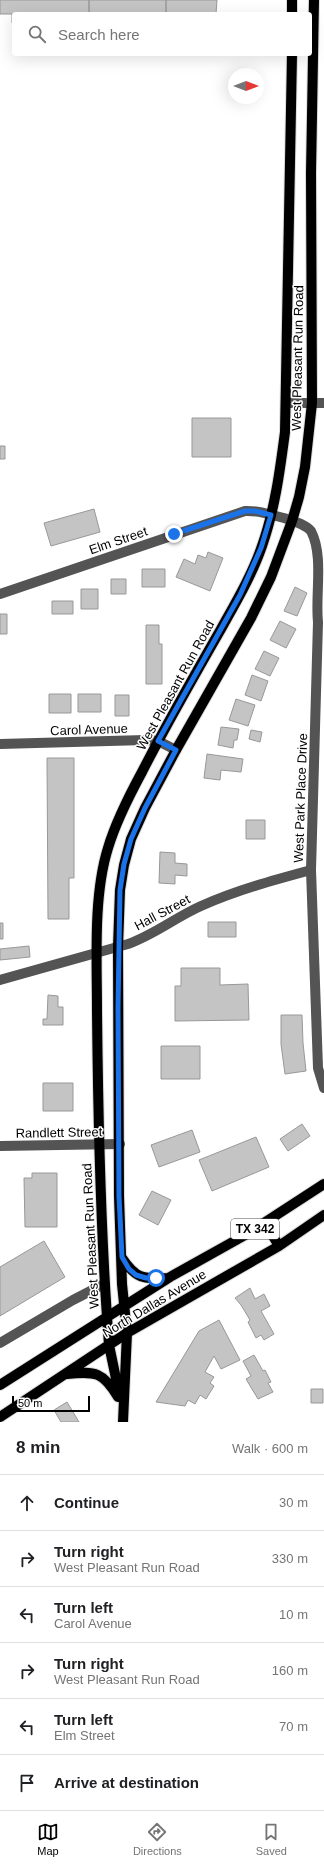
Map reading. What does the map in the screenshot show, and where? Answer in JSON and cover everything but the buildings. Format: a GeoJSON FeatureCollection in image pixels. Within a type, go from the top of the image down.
{"type":"FeatureCollection","features":[{"type":"Feature","properties":{"kind":"main road"},"geometry":{"type":"LineString","coordinates":[[292,0],[292,12]]}},
{"type":"Feature","properties":{"kind":"main road","name":"West Pleasant Run Road"},"geometry":{"type":"LineString","coordinates":[[311,12],[314,0]]}},
{"type":"Feature","properties":{"kind":"main road","name":"West Pleasant Run Road"},"geometry":{"type":"LineString","coordinates":[[123,1411],[110,1345],[104,1284],[98,1144],[98,908],[107,850],[122,810],[158,741],[240,595],[261,548],[271,515],[282,458],[286,403],[292,56]]}},
{"type":"Feature","properties":{"kind":"main road","name":"West Pleasant Run Road"},"geometry":{"type":"LineString","coordinates":[[123,1411],[127,1333],[124,1306],[122,1257],[120,1144],[118,947],[120,890],[124,864],[131,839],[145,808],[251,618],[271,576],[292,521],[305,467],[312,403],[311,56]]}},
{"type":"Feature","properties":{"kind":"main road","name":"North Dallas Avenue"},"geometry":{"type":"LineString","coordinates":[[0,1385],[170,1277],[265,1223],[324,1184]]}},
{"type":"Feature","properties":{"kind":"main road","name":"North Dallas Avenue"},"geometry":{"type":"LineString","coordinates":[[0,1417],[127,1333],[279,1246],[324,1215]]}},
{"type":"Feature","properties":{"kind":"main road"},"geometry":{"type":"LineString","coordinates":[[265,1223],[279,1246]]}},
{"type":"Feature","properties":{"kind":"main road"},"geometry":{"type":"LineString","coordinates":[[122,1257],[129,1269],[136,1275],[146,1278],[170,1277]]}},
{"type":"Feature","properties":{"kind":"main road"},"geometry":{"type":"LineString","coordinates":[[65,1374],[94,1373],[107,1380],[119,1400],[123,1411],[123,1422]]}},
{"type":"Feature","properties":{"kind":"street"},"geometry":{"type":"LineString","coordinates":[[286,403],[324,403]]}},
{"type":"Feature","properties":{"kind":"street","name":"Elm Street"},"geometry":{"type":"LineString","coordinates":[[0,594],[235,513],[255,511],[292,521]]}},
{"type":"Feature","properties":{"kind":"street","name":"West Park Place Drive"},"geometry":{"type":"LineString","coordinates":[[292,521],[311,531],[320,548],[317,612],[321,643],[311,870],[318,1068],[324,1088]]}},
{"type":"Feature","properties":{"kind":"street","name":"Carol Avenue"},"geometry":{"type":"LineString","coordinates":[[0,744],[158,741],[176,750]]}},
{"type":"Feature","properties":{"kind":"street","name":"Hall Street"},"geometry":{"type":"LineString","coordinates":[[0,980],[97,954],[142,939],[177,917],[246,887],[311,870]]}},
{"type":"Feature","properties":{"kind":"street","name":"Randlett Street"},"geometry":{"type":"LineString","coordinates":[[0,1146],[120,1144]]}},
{"type":"Feature","properties":{"kind":"street"},"geometry":{"type":"LineString","coordinates":[[0,1343],[73,1300],[104,1284]]}},
{"type":"Feature","properties":{"kind":"route"},"geometry":{"type":"LineString","coordinates":[[156,1278],[146,1278],[136,1275],[129,1269],[122,1257],[119,1196],[120,1144],[118,947],[120,890],[124,864],[131,839],[145,808],[176,750],[158,741],[240,595],[261,548],[271,515],[255,511],[245,511],[174,534]]}}]}
